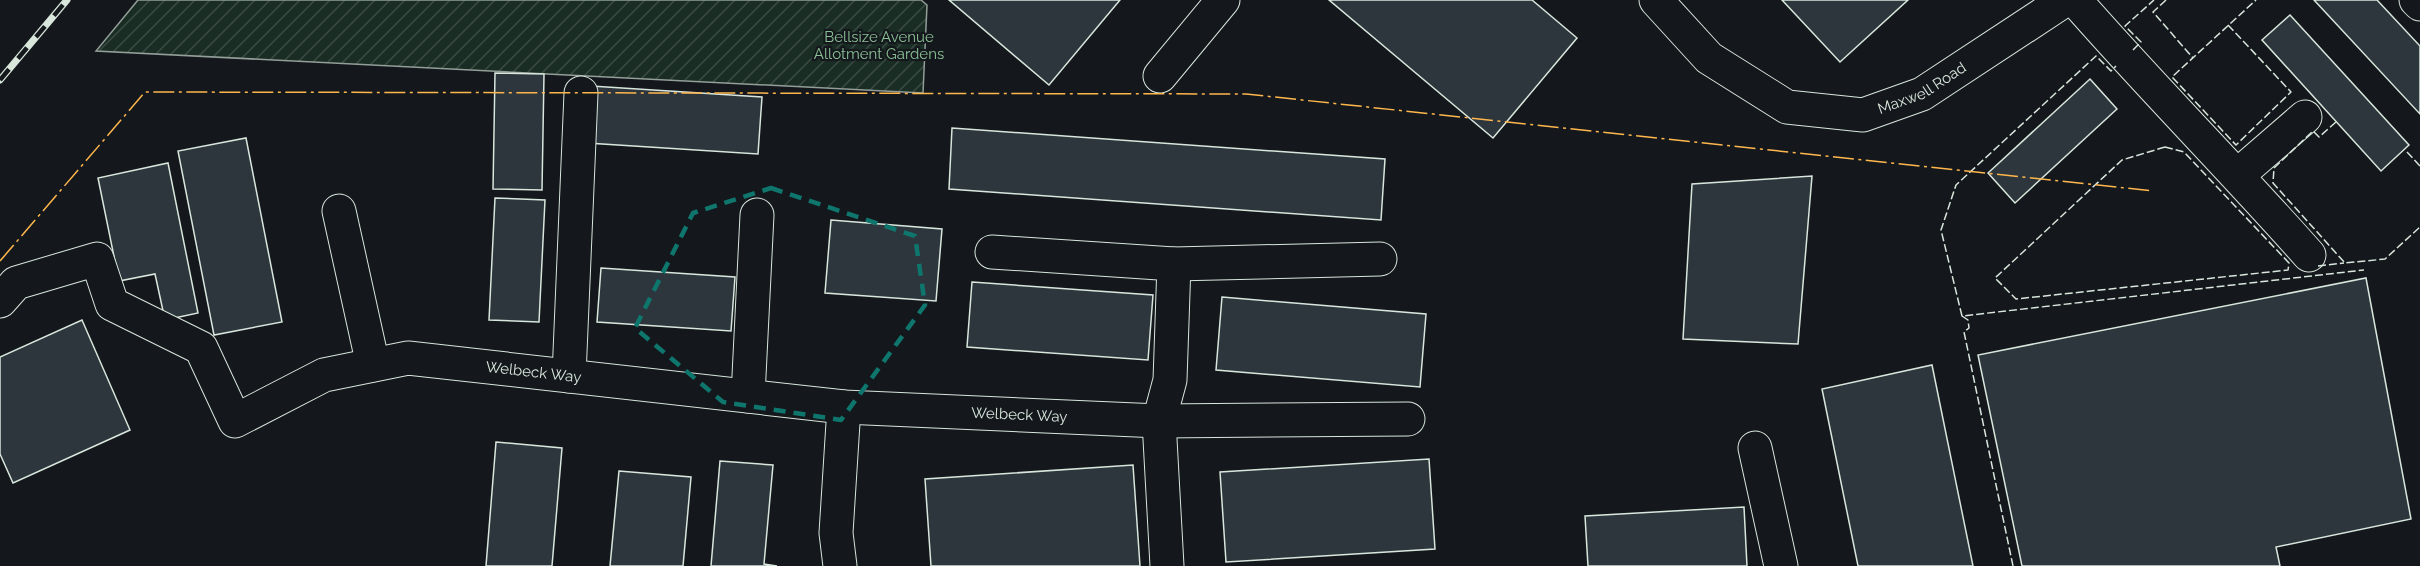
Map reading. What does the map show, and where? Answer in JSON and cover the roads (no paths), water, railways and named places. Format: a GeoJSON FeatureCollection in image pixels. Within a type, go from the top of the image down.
{"type":"FeatureCollection","features":[{"type":"Feature","properties":{"kind":"street"},"geometry":{"type":"LineString","coordinates":[[1160,76],[1223,0]]}},
{"type":"Feature","properties":{"kind":"street","name":"Maxwell Road"},"geometry":{"type":"LineString","coordinates":[[1656,0],[1709,58],[1787,107],[1863,115],[1922,94],[2065,0]]}},
{"type":"Feature","properties":{"kind":"street"},"geometry":{"type":"LineString","coordinates":[[2075,0],[2125,57],[2238,175],[2308,255]]}},
{"type":"Feature","properties":{"kind":"street"},"geometry":{"type":"LineString","coordinates":[[2416,0],[2420,4]]}},
{"type":"Feature","properties":{"kind":"street"},"geometry":{"type":"LineString","coordinates":[[569,376],[581,93]]}},
{"type":"Feature","properties":{"kind":"street"},"geometry":{"type":"LineString","coordinates":[[2238,175],[2305,117]]}},
{"type":"Feature","properties":{"kind":"street"},"geometry":{"type":"LineString","coordinates":[[339,212],[373,365]]}},
{"type":"Feature","properties":{"kind":"street"},"geometry":{"type":"LineString","coordinates":[[748,396],[757,215]]}},
{"type":"Feature","properties":{"kind":"street"},"geometry":{"type":"LineString","coordinates":[[992,252],[1174,264],[1380,259]]}},
{"type":"Feature","properties":{"kind":"street","name":"Welbeck Way"},"geometry":{"type":"LineString","coordinates":[[0,301],[16,283],[97,259],[112,304],[201,348],[236,421],[324,375],[408,358],[844,407],[1159,421],[1408,419]]}},
{"type":"Feature","properties":{"kind":"street"},"geometry":{"type":"LineString","coordinates":[[1167,566],[1159,421],[1170,380],[1174,264]]}},
{"type":"Feature","properties":{"kind":"street"},"geometry":{"type":"LineString","coordinates":[[840,566],[836,533],[844,407]]}},
{"type":"Feature","properties":{"kind":"street"},"geometry":{"type":"LineString","coordinates":[[1755,448],[1781,566]]}},
{"type":"Feature","properties":{"kind":"railway"},"geometry":{"type":"LineString","coordinates":[[0,80],[67,0]]}},
{"type":"Feature","properties":{"kind":"park label","name":"Bellsize Avenue Allotment Gardens"},"geometry":{"type":"Point","coordinates":[879,46]}}]}
